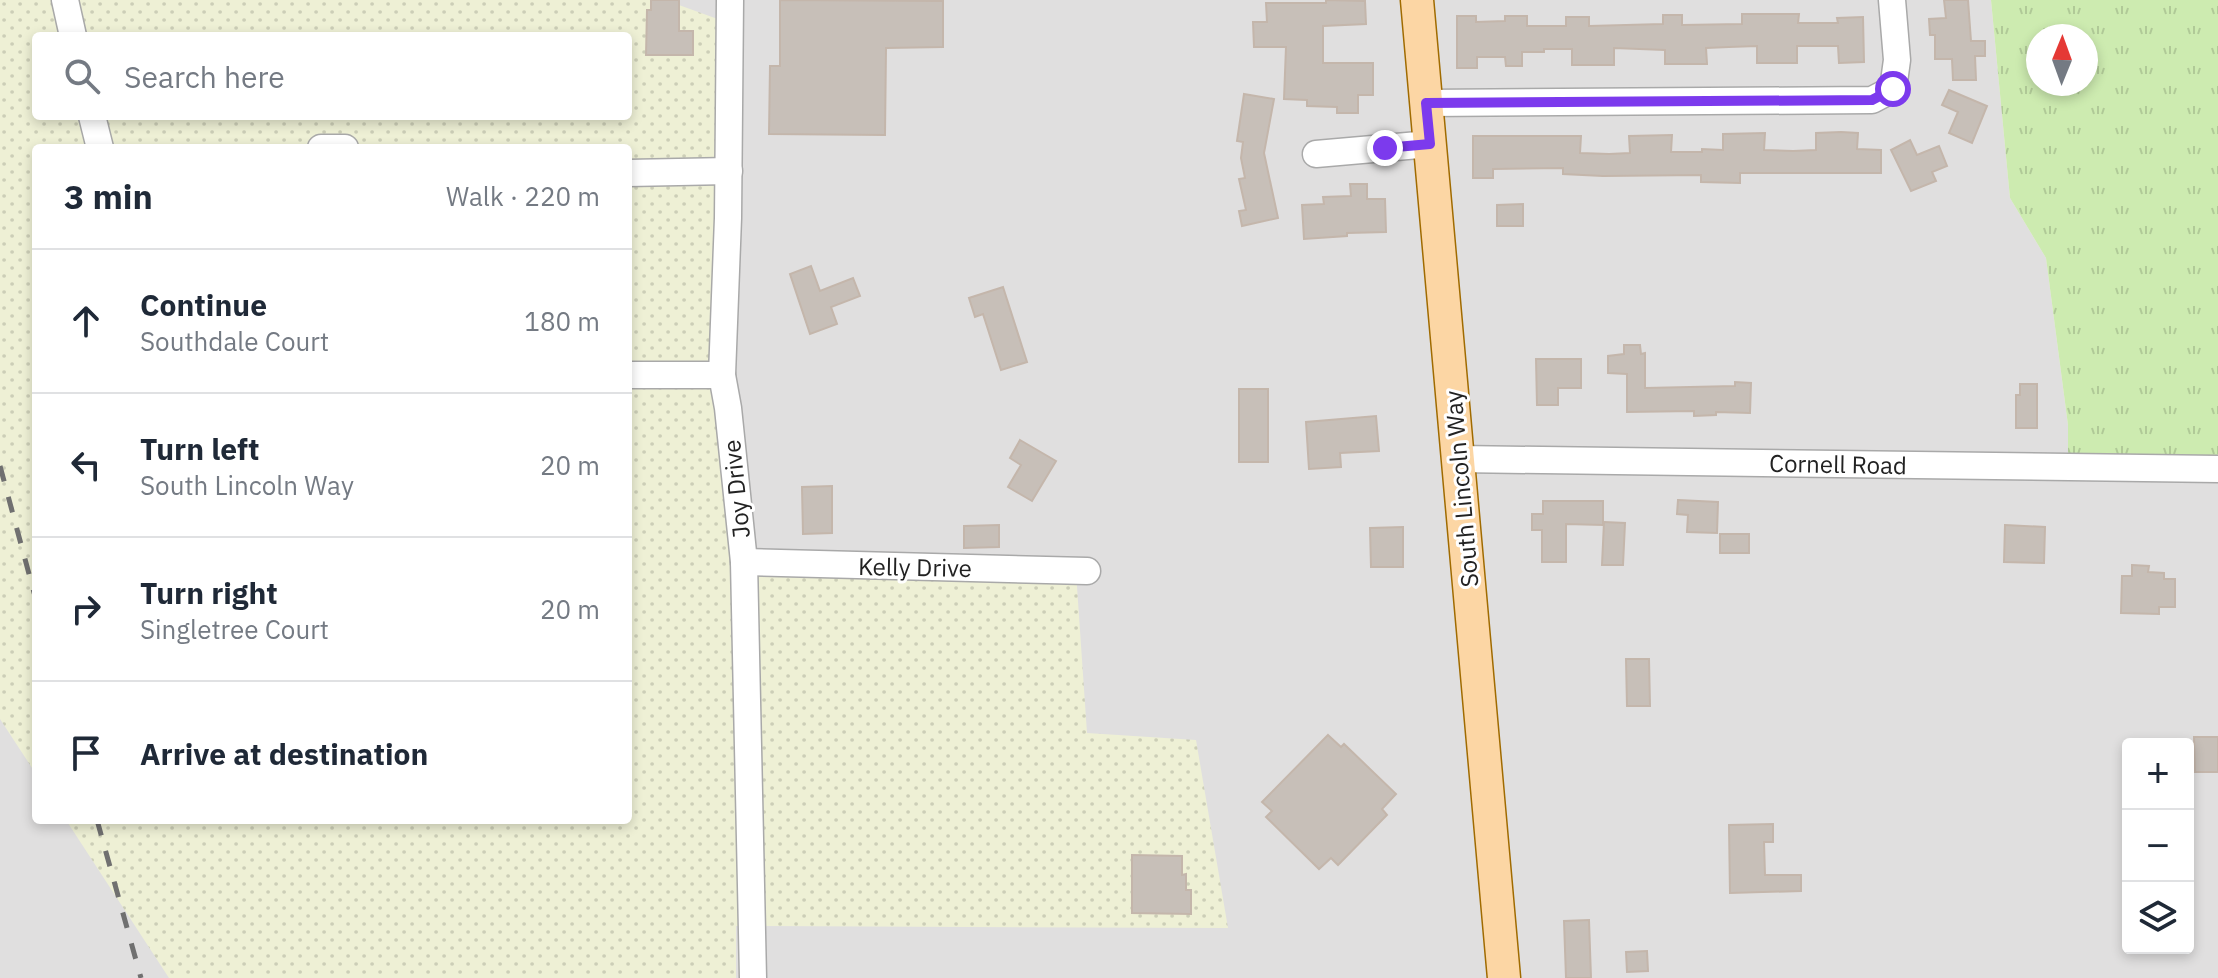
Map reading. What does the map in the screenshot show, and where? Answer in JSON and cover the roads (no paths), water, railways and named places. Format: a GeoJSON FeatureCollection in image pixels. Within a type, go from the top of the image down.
{"type":"FeatureCollection","features":[{"type":"Feature","properties":{"kind":"main road","name":"South Lincoln Way"},"geometry":{"type":"LineString","coordinates":[[1417,0],[1504,978]]}},
{"type":"Feature","properties":{"kind":"street"},"geometry":{"type":"LineString","coordinates":[[65,0],[72,32]]}},
{"type":"Feature","properties":{"kind":"street","name":"Joy Drive"},"geometry":{"type":"LineString","coordinates":[[730,0],[729,171],[722,375],[744,562],[753,978]]}},
{"type":"Feature","properties":{"kind":"street"},"geometry":{"type":"LineString","coordinates":[[1426,103],[1872,100],[1893,89],[1897,60],[1892,0]]}},
{"type":"Feature","properties":{"kind":"street"},"geometry":{"type":"LineString","coordinates":[[93,120],[99,144]]}},
{"type":"Feature","properties":{"kind":"street"},"geometry":{"type":"LineString","coordinates":[[1316,154],[1430,144]]}},
{"type":"Feature","properties":{"kind":"street"},"geometry":{"type":"LineString","coordinates":[[632,173],[729,171]]}},
{"type":"Feature","properties":{"kind":"street"},"geometry":{"type":"LineString","coordinates":[[632,375],[722,375]]}},
{"type":"Feature","properties":{"kind":"street","name":"Cornell Road"},"geometry":{"type":"LineString","coordinates":[[1458,459],[2218,469]]}},
{"type":"Feature","properties":{"kind":"street","name":"Kelly Drive"},"geometry":{"type":"LineString","coordinates":[[744,562],[1087,571]]}},
{"type":"Feature","properties":{"kind":"railway"},"geometry":{"type":"LineString","coordinates":[[0,466],[32,585]]}},
{"type":"Feature","properties":{"kind":"railway"},"geometry":{"type":"LineString","coordinates":[[98,824],[141,978]]}}]}
